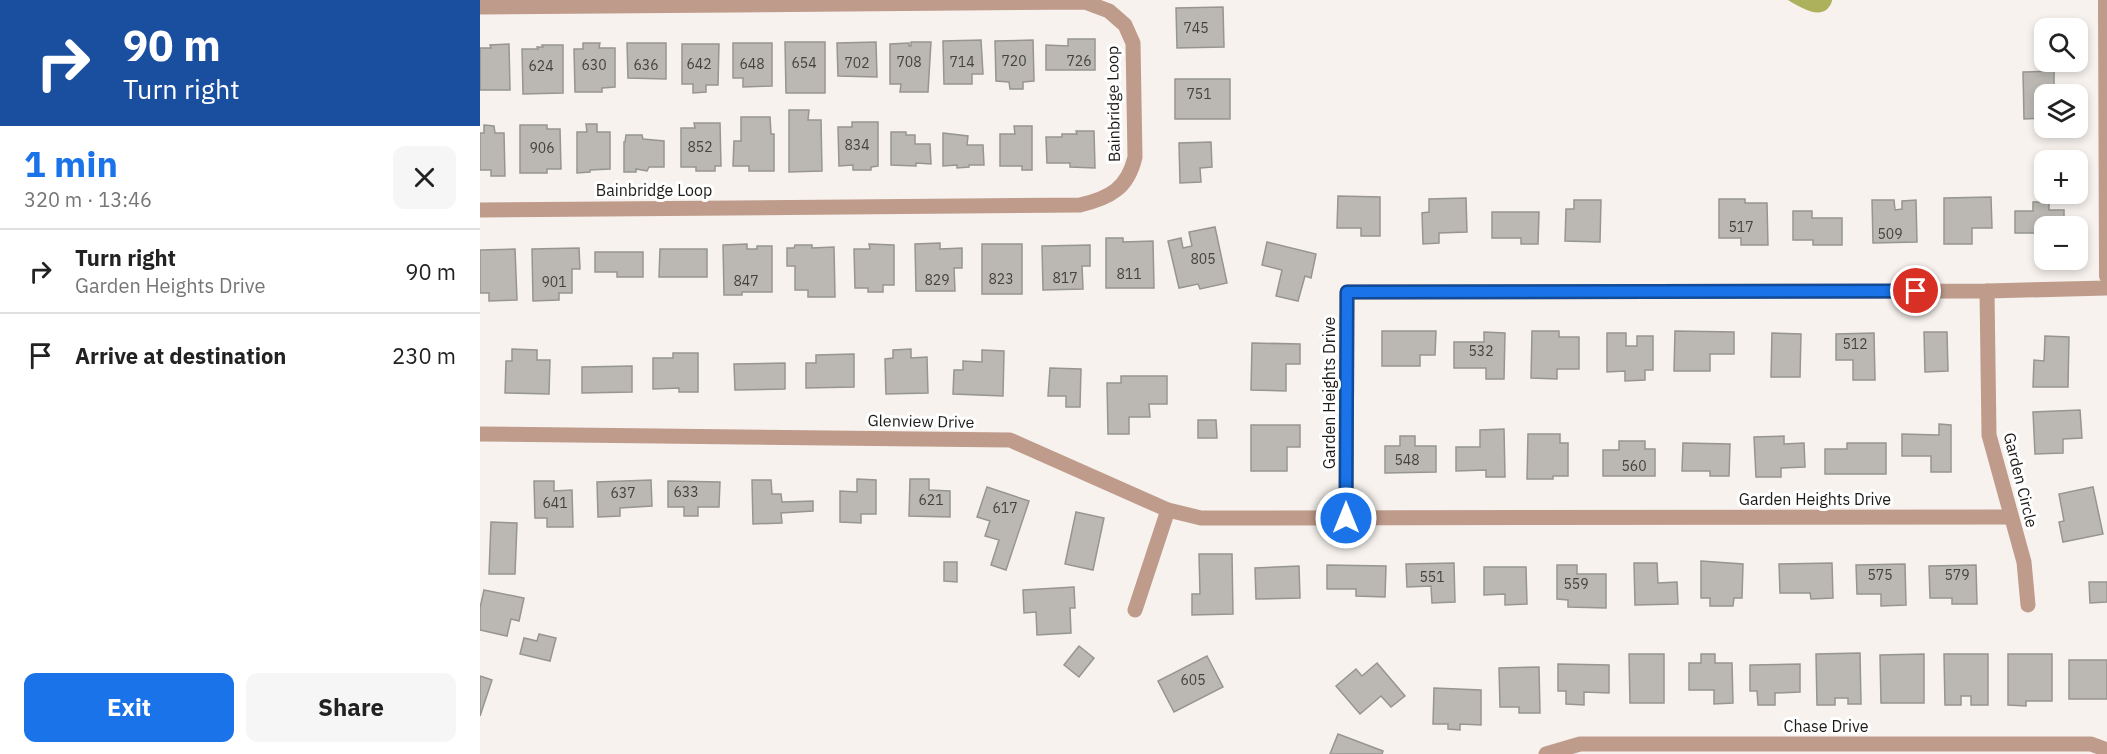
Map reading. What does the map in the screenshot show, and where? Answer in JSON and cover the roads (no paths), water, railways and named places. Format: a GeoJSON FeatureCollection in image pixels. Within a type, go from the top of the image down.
{"type":"FeatureCollection","features":[{"type":"Feature","properties":{"kind":"street"},"geometry":{"type":"LineString","coordinates":[[2106,0],[2107,276]]}},
{"type":"Feature","properties":{"kind":"street","name":"Bainbridge Loop"},"geometry":{"type":"LineString","coordinates":[[480,8],[592,4],[1085,2],[1109,11],[1125,25],[1133,43],[1135,157],[1132,170],[1123,184],[1103,200],[1080,205],[480,210]]}},
{"type":"Feature","properties":{"kind":"street","name":"Garden Heights Drive"},"geometry":{"type":"LineString","coordinates":[[2010,516],[1346,518],[1347,292],[1987,291],[2107,288]]}},
{"type":"Feature","properties":{"kind":"street","name":"Garden Circle"},"geometry":{"type":"LineString","coordinates":[[1987,291],[1989,435],[2024,562],[2028,606]]}},
{"type":"Feature","properties":{"kind":"street","name":"Glenview Drive"},"geometry":{"type":"LineString","coordinates":[[480,434],[1010,440],[1168,510],[1201,518],[1346,518]]}},
{"type":"Feature","properties":{"kind":"street"},"geometry":{"type":"LineString","coordinates":[[1135,610],[1168,510]]}},
{"type":"Feature","properties":{"kind":"street","name":"Chase Drive"},"geometry":{"type":"LineString","coordinates":[[1546,754],[1580,744],[2091,744],[2107,750]]}}]}
